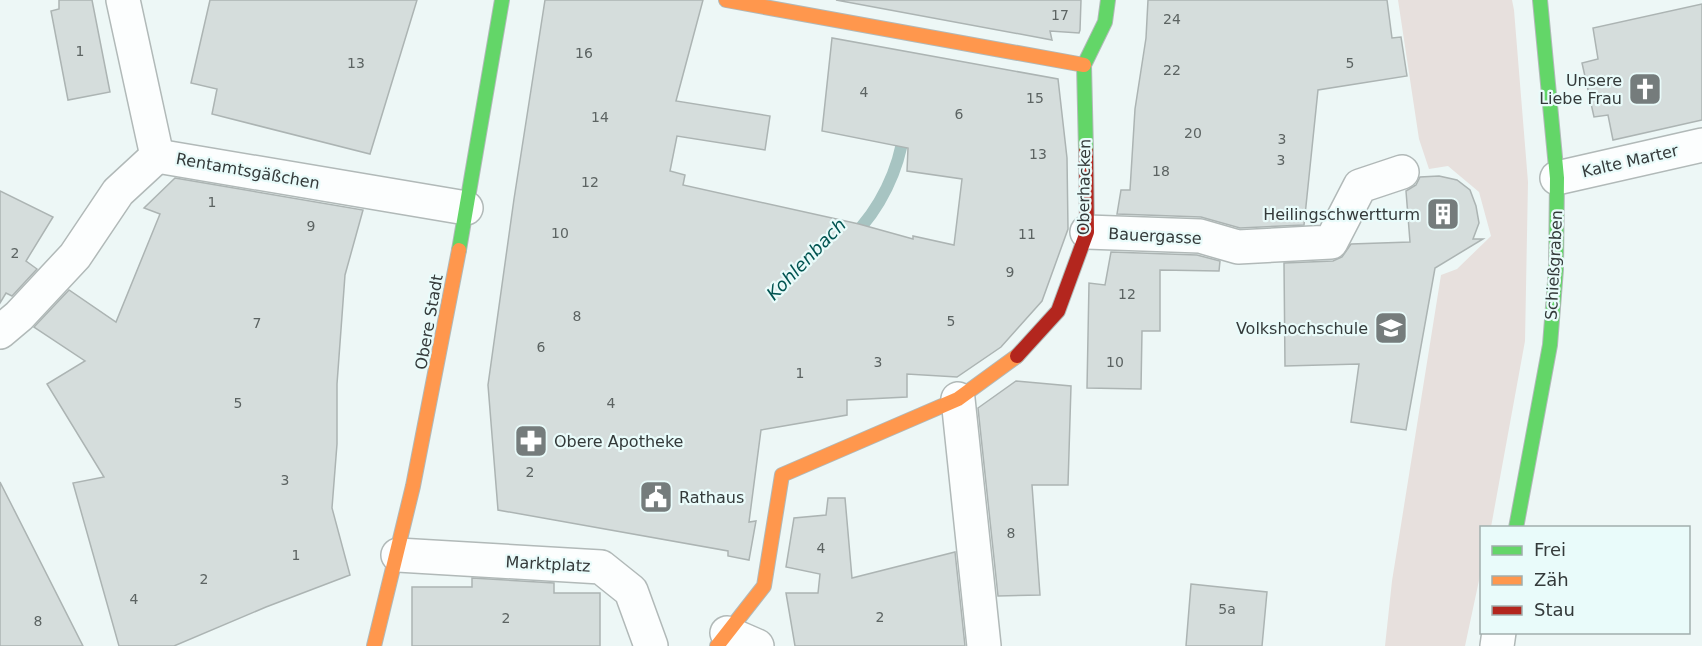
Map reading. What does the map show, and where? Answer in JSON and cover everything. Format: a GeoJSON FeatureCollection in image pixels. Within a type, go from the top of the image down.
{"type":"FeatureCollection","features":[{"type":"Feature","properties":{"kind":"street"},"geometry":{"type":"LineString","coordinates":[[123,0],[157,156]]}},
{"type":"Feature","properties":{"kind":"street","name":"Obere Stadt"},"geometry":{"type":"LineString","coordinates":[[374,646],[398,555],[430,414],[502,0]]}},
{"type":"Feature","properties":{"kind":"street"},"geometry":{"type":"LineString","coordinates":[[726,0],[1084,65]]}},
{"type":"Feature","properties":{"kind":"street","name":"Oberhacken"},"geometry":{"type":"LineString","coordinates":[[722,639],[764,586],[782,475],[958,399],[1013,361],[1058,311],[1087,232],[1084,65],[1105,21],[1108,0]]}},
{"type":"Feature","properties":{"kind":"street","name":"Schießgraben"},"geometry":{"type":"LineString","coordinates":[[1516,526],[1550,345],[1556,268],[1557,178],[1540,0]]}},
{"type":"Feature","properties":{"kind":"street","name":"Kalte Marter"},"geometry":{"type":"LineString","coordinates":[[1557,178],[1702,145]]}},
{"type":"Feature","properties":{"kind":"street","name":"Rentamtsgäßchen"},"geometry":{"type":"LineString","coordinates":[[0,332],[19,316],[75,256],[118,192],[157,156],[466,208]]}},
{"type":"Feature","properties":{"kind":"street","name":"Bauergasse"},"geometry":{"type":"LineString","coordinates":[[1087,232],[1200,236],[1238,247],[1330,242],[1360,186],[1402,172]]}},
{"type":"Feature","properties":{"kind":"street"},"geometry":{"type":"LineString","coordinates":[[958,399],[984,646]]}},
{"type":"Feature","properties":{"kind":"street","name":"Marktplatz"},"geometry":{"type":"LineString","coordinates":[[398,555],[602,567],[631,591],[651,646]]}},
{"type":"Feature","properties":{"kind":"street"},"geometry":{"type":"LineString","coordinates":[[722,639],[757,646]]}},
{"type":"Feature","properties":{"kind":"shaded area"},"geometry":{"type":"Polygon","coordinates":[[[1398,0],[1512,0],[1528,182],[1525,341],[1491,526],[1480,526],[1480,576],[1465,646],[1385,646],[1392,581],[1441,275],[1457,269],[1491,236],[1479,192],[1448,166],[1429,169],[1419,139],[1398,0]]]}},
{"type":"Feature","properties":{"kind":"building"},"geometry":{"type":"Polygon","coordinates":[[[59,0],[92,0],[110,92],[68,100],[51,11],[59,9],[59,0]]]}},
{"type":"Feature","properties":{"kind":"building"},"geometry":{"type":"Polygon","coordinates":[[[210,0],[417,0],[370,154],[212,114],[217,89],[191,83],[210,0]]]}},
{"type":"Feature","properties":{"kind":"building"},"geometry":{"type":"Polygon","coordinates":[[[545,0],[703,0],[676,101],[770,116],[765,150],[677,136],[670,171],[685,175],[683,185],[859,224],[913,239],[913,236],[954,245],[962,179],[907,171],[908,148],[822,131],[832,38],[1058,79],[1067,158],[1068,229],[1042,301],[1001,347],[957,377],[907,374],[907,397],[847,400],[847,415],[761,430],[749,522],[756,521],[749,560],[728,556],[728,551],[498,510],[488,385],[545,0]]]}},
{"type":"Feature","properties":{"kind":"building"},"geometry":{"type":"Polygon","coordinates":[[[836,0],[1081,0],[1080,30],[1079,33],[1050,31],[1052,40],[836,0]]]}},
{"type":"Feature","properties":{"kind":"building"},"geometry":{"type":"Polygon","coordinates":[[[1148,0],[1387,0],[1392,38],[1401,37],[1407,76],[1318,90],[1304,225],[1240,228],[1201,217],[1117,214],[1121,190],[1130,190],[1135,109],[1146,38],[1148,0]]]}},
{"type":"Feature","properties":{"kind":"building","name":"Unsere Liebe Frau"},"geometry":{"type":"Polygon","coordinates":[[[1702,4],[1702,120],[1613,140],[1608,115],[1594,117],[1582,63],[1598,59],[1593,28],[1702,4]]]}},
{"type":"Feature","properties":{"kind":"building"},"geometry":{"type":"Polygon","coordinates":[[[1439,176],[1457,180],[1470,190],[1479,223],[1473,239],[1483,239],[1435,268],[1406,430],[1351,422],[1359,364],[1285,366],[1284,263],[1333,261],[1342,257],[1351,244],[1410,242],[1406,191],[1416,185],[1420,177],[1439,176]]]}},
{"type":"Feature","properties":{"kind":"building"},"geometry":{"type":"Polygon","coordinates":[[[175,178],[363,210],[345,275],[337,384],[337,444],[332,508],[350,575],[174,646],[119,646],[73,483],[104,477],[47,384],[85,361],[34,327],[69,290],[116,322],[160,214],[144,208],[175,178]]]}},
{"type":"Feature","properties":{"kind":"building"},"geometry":{"type":"Polygon","coordinates":[[[0,191],[53,217],[26,261],[37,269],[12,296],[6,293],[0,303],[0,191]]]}},
{"type":"Feature","properties":{"kind":"building"},"geometry":{"type":"Polygon","coordinates":[[[1111,252],[1197,255],[1220,261],[1219,271],[1160,270],[1160,331],[1142,331],[1141,389],[1087,388],[1089,283],[1105,285],[1111,252]]]}},
{"type":"Feature","properties":{"kind":"building"},"geometry":{"type":"Polygon","coordinates":[[[1016,381],[1071,386],[1068,485],[1032,485],[1040,595],[998,596],[978,408],[1016,381]]]}},
{"type":"Feature","properties":{"kind":"building"},"geometry":{"type":"Polygon","coordinates":[[[0,482],[83,646],[0,646],[0,482]]]}},
{"type":"Feature","properties":{"kind":"building"},"geometry":{"type":"Polygon","coordinates":[[[828,498],[845,498],[852,578],[955,552],[965,646],[795,646],[786,593],[818,593],[820,574],[786,567],[794,518],[826,515],[828,498]]]}},
{"type":"Feature","properties":{"kind":"building"},"geometry":{"type":"Polygon","coordinates":[[[472,578],[554,583],[554,593],[600,593],[600,646],[412,646],[412,587],[472,587],[472,578]]]}},
{"type":"Feature","properties":{"kind":"building"},"geometry":{"type":"Polygon","coordinates":[[[1191,584],[1267,592],[1262,646],[1186,646],[1191,584]]]}},
{"type":"Feature","properties":{"kind":"waterway","name":"Kohlenbach"},"geometry":{"type":"LineString","coordinates":[[852,237],[871,214],[887,188],[898,160],[904,131]]}},
{"type":"Feature","properties":{"kind":"traffic: fast"},"geometry":{"type":"LineString","coordinates":[[459,250],[502,0]]}},
{"type":"Feature","properties":{"kind":"traffic: fast"},"geometry":{"type":"LineString","coordinates":[[1086,151],[1084,65],[1105,22],[1108,0]]}},
{"type":"Feature","properties":{"kind":"traffic: fast"},"geometry":{"type":"LineString","coordinates":[[1516,526],[1550,345],[1556,269],[1557,178],[1540,0]]}},
{"type":"Feature","properties":{"kind":"traffic: slow"},"geometry":{"type":"LineString","coordinates":[[726,0],[1084,65]]}},
{"type":"Feature","properties":{"kind":"traffic: slow"},"geometry":{"type":"LineString","coordinates":[[374,646],[413,486],[459,250]]}},
{"type":"Feature","properties":{"kind":"traffic: slow"},"geometry":{"type":"LineString","coordinates":[[717,646],[764,586],[782,475],[958,399],[1017,356]]}},
{"type":"Feature","properties":{"kind":"traffic: jam"},"geometry":{"type":"LineString","coordinates":[[1017,356],[1058,311],[1087,232],[1086,151]]}},
{"type":"Feature","properties":{"kind":"place","name":"Unsere Liebe Frau"},"geometry":{"type":"Point","coordinates":[1645,89]}},
{"type":"Feature","properties":{"kind":"place","name":"Heilingschwertturm"},"geometry":{"type":"Point","coordinates":[1443,214]}},
{"type":"Feature","properties":{"kind":"place","name":"Volkshochschule"},"geometry":{"type":"Point","coordinates":[1391,328]}},
{"type":"Feature","properties":{"kind":"place","name":"Obere Apotheke"},"geometry":{"type":"Point","coordinates":[531,441]}},
{"type":"Feature","properties":{"kind":"place","name":"Rathaus"},"geometry":{"type":"Point","coordinates":[656,497]}}]}
